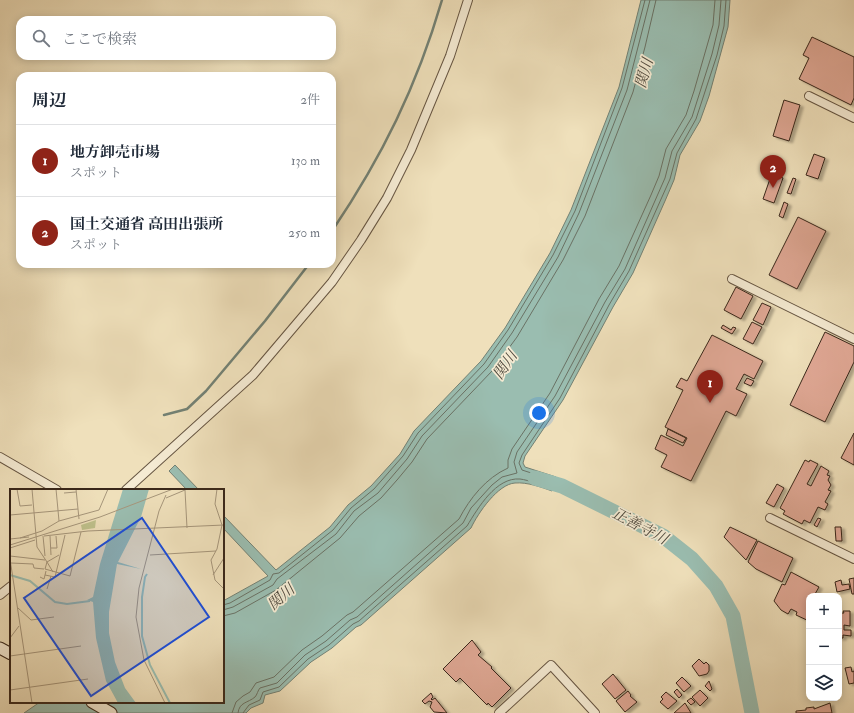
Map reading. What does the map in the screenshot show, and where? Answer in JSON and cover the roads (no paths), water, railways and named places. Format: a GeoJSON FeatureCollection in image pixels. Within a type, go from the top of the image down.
{"type":"FeatureCollection","features":[{"type":"Feature","properties":{"kind":"street"},"geometry":{"type":"LineString","coordinates":[[127,489],[253,375],[332,282],[353,252],[387,198],[411,150],[450,56],[468,0]]}},
{"type":"Feature","properties":{"kind":"street"},"geometry":{"type":"LineString","coordinates":[[809,96],[854,118]]}},
{"type":"Feature","properties":{"kind":"street"},"geometry":{"type":"LineString","coordinates":[[732,279],[854,338]]}},
{"type":"Feature","properties":{"kind":"street"},"geometry":{"type":"LineString","coordinates":[[0,457],[55,489]]}},
{"type":"Feature","properties":{"kind":"street"},"geometry":{"type":"LineString","coordinates":[[770,518],[854,559]]}},
{"type":"Feature","properties":{"kind":"street"},"geometry":{"type":"LineString","coordinates":[[0,595],[10,587]]}},
{"type":"Feature","properties":{"kind":"street"},"geometry":{"type":"LineString","coordinates":[[0,648],[10,653]]}},
{"type":"Feature","properties":{"kind":"street"},"geometry":{"type":"LineString","coordinates":[[499,713],[551,665],[595,713]]}},
{"type":"Feature","properties":{"kind":"street"},"geometry":{"type":"LineString","coordinates":[[94,703],[111,713]]}},
{"type":"Feature","properties":{"kind":"water","name":"関川"},"geometry":{"type":"Polygon","coordinates":[[[641,0],[730,0],[728,27],[709,96],[700,121],[680,155],[674,180],[633,273],[563,400],[525,456],[523,463],[525,467],[556,477],[552,491],[524,483],[515,483],[502,488],[489,500],[471,528],[361,625],[356,627],[332,648],[311,662],[280,691],[265,695],[263,703],[251,708],[246,713],[24,713],[39,703],[224,703],[224,600],[268,576],[224,529],[224,516],[276,570],[330,527],[348,505],[371,486],[400,454],[414,431],[481,361],[505,328],[550,253],[571,210],[619,87],[641,0]]]}},
{"type":"Feature","properties":{"kind":"water"},"geometry":{"type":"Polygon","coordinates":[[[175,465],[198,489],[186,489],[169,471],[175,465]]]}},
{"type":"Feature","properties":{"kind":"waterway"},"geometry":{"type":"LineString","coordinates":[[336,225],[367,176],[396,120],[421,62],[442,0]]}},
{"type":"Feature","properties":{"kind":"waterway"},"geometry":{"type":"LineString","coordinates":[[164,415],[187,409],[206,391],[265,321],[306,268]]}},
{"type":"Feature","properties":{"kind":"waterway","name":"正善寺川"},"geometry":{"type":"LineString","coordinates":[[535,478],[562,486],[663,536],[692,559],[716,586],[733,616],[752,713]]}},
{"type":"Feature","properties":{"kind":"place","name":"国土交通省 高田出張所"},"geometry":{"type":"Point","coordinates":[773,188]}},
{"type":"Feature","properties":{"kind":"place","name":"地方卸売市場"},"geometry":{"type":"Point","coordinates":[710,403]}}]}
